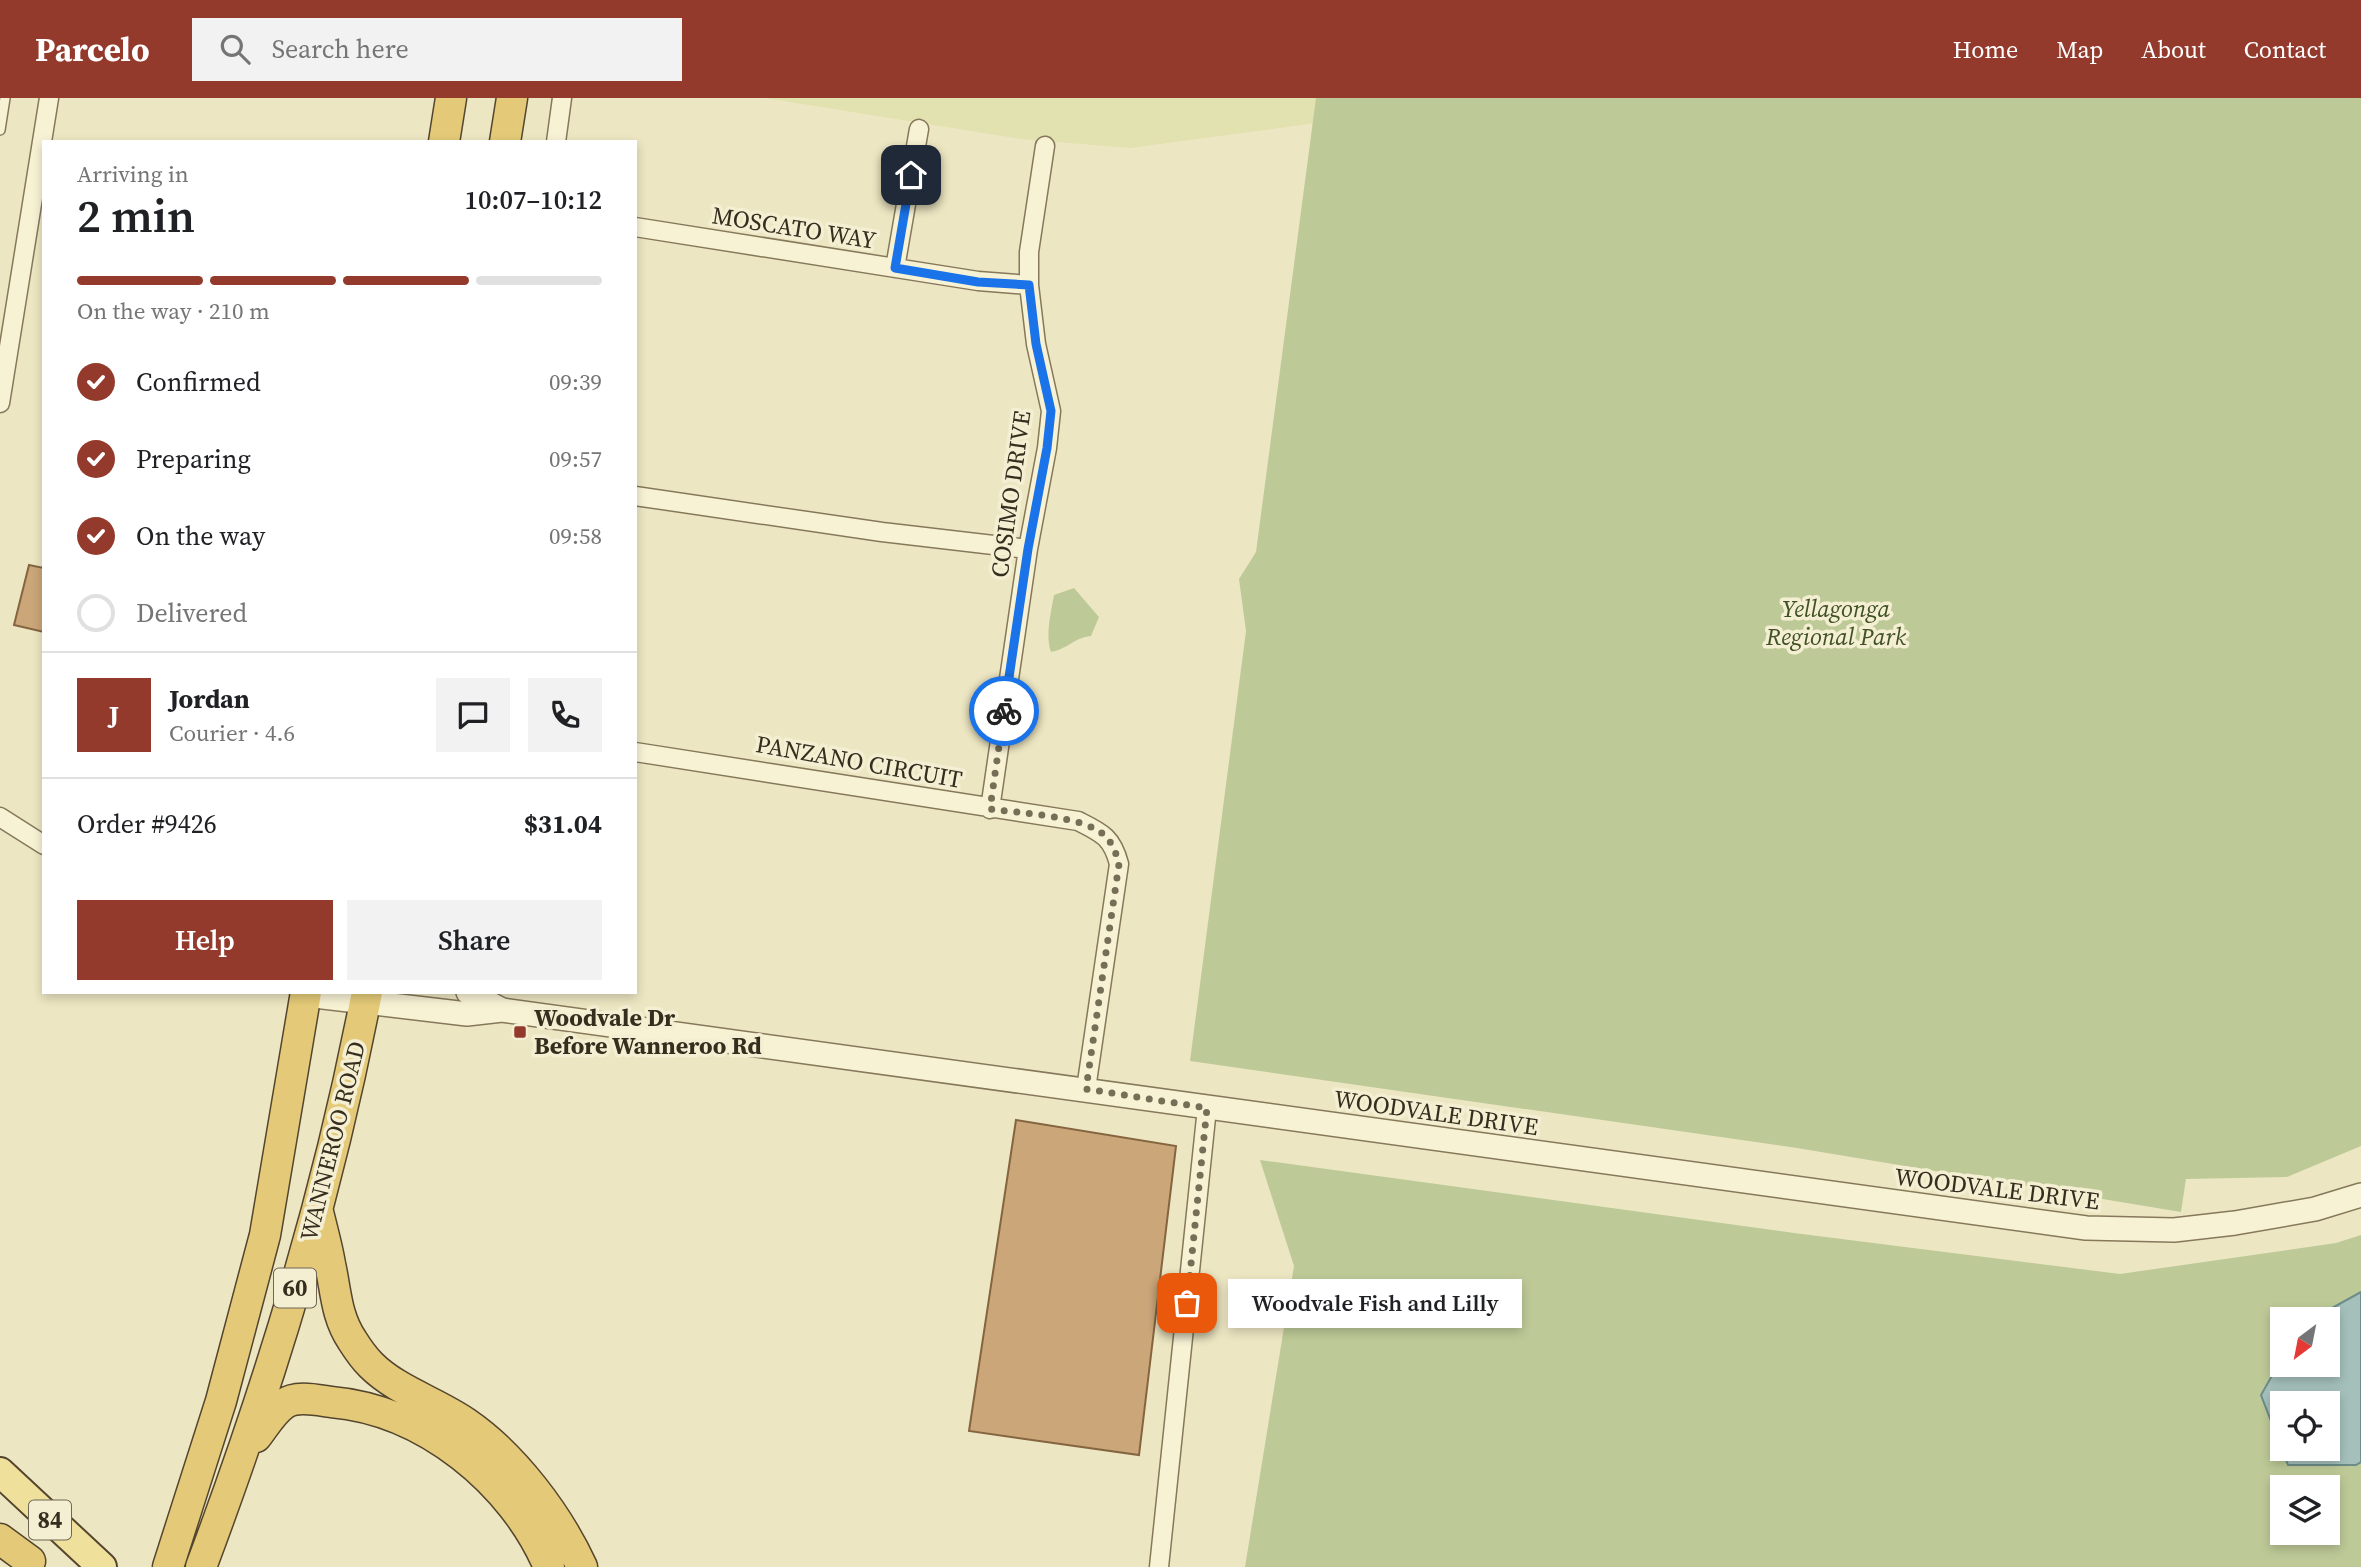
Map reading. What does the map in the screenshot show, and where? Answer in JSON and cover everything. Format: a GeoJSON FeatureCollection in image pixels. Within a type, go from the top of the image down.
{"type":"FeatureCollection","features":[{"type":"Feature","properties":{"kind":"highway"},"geometry":{"type":"LineString","coordinates":[[444,140],[451,98]]}},
{"type":"Feature","properties":{"kind":"highway"},"geometry":{"type":"LineString","coordinates":[[505,140],[512,98]]}},
{"type":"Feature","properties":{"kind":"highway","name":"60"},"geometry":{"type":"LineString","coordinates":[[169,1565],[221,1401],[265,1235],[306,994]]}},
{"type":"Feature","properties":{"kind":"highway","name":"WANNEROO ROAD"},"geometry":{"type":"LineString","coordinates":[[201,1567],[246,1448],[318,1211],[344,1109],[366,997]]}},
{"type":"Feature","properties":{"kind":"highway"},"geometry":{"type":"LineString","coordinates":[[318,1211],[331,1265],[335,1304],[350,1337],[371,1365],[398,1385],[467,1424],[499,1451],[534,1490],[561,1526],[582,1567]]}},
{"type":"Feature","properties":{"kind":"highway"},"geometry":{"type":"LineString","coordinates":[[246,1448],[283,1404],[296,1399],[341,1402],[391,1416],[418,1428],[475,1466],[527,1526],[549,1567]]}},
{"type":"Feature","properties":{"kind":"highway"},"geometry":{"type":"LineString","coordinates":[[0,1536],[34,1564]]}},
{"type":"Feature","properties":{"kind":"main road","name":"84"},"geometry":{"type":"LineString","coordinates":[[0,1472],[102,1567]]}},
{"type":"Feature","properties":{"kind":"street"},"geometry":{"type":"LineString","coordinates":[[0,403],[8,297],[49,98]]}},
{"type":"Feature","properties":{"kind":"street"},"geometry":{"type":"LineString","coordinates":[[556,140],[562,98]]}},
{"type":"Feature","properties":{"kind":"street"},"geometry":{"type":"LineString","coordinates":[[895,268],[919,129]]}},
{"type":"Feature","properties":{"kind":"street","name":"COSIMO DRIVE"},"geometry":{"type":"LineString","coordinates":[[990,809],[1051,411],[1036,344],[1029,285],[1029,252],[1045,146]]}},
{"type":"Feature","properties":{"kind":"street","name":"MOSCATO WAY"},"geometry":{"type":"LineString","coordinates":[[637,227],[978,282],[1029,285]]}},
{"type":"Feature","properties":{"kind":"street"},"geometry":{"type":"LineString","coordinates":[[637,496],[882,533],[1028,549]]}},
{"type":"Feature","properties":{"kind":"street","name":"PANZANO CIRCUIT"},"geometry":{"type":"LineString","coordinates":[[637,752],[1078,821],[1103,833],[1115,848],[1119,864],[1118,883],[1086,1089]]}},
{"type":"Feature","properties":{"kind":"street"},"geometry":{"type":"LineString","coordinates":[[0,817],[42,844]]}},
{"type":"Feature","properties":{"kind":"street","name":"WOODVALE DRIVE"},"geometry":{"type":"LineString","coordinates":[[306,994],[366,997],[467,1014],[502,1010],[2085,1228],[2174,1230],[2235,1223],[2287,1215],[2361,1195]]}},
{"type":"Feature","properties":{"kind":"street","name":"WOODVALE DRIVE"},"geometry":{"type":"LineString","coordinates":[[472,994],[502,1010]]}},
{"type":"Feature","properties":{"kind":"street"},"geometry":{"type":"LineString","coordinates":[[1159,1567],[1207,1108]]}},
{"type":"Feature","properties":{"kind":"lane"},"geometry":{"type":"LineString","coordinates":[[0,130],[5,98]]}},
{"type":"Feature","properties":{"kind":"green space"},"geometry":{"type":"Polygon","coordinates":[[[765,98],[1329,98],[1324,122],[1130,148],[1021,139],[765,98]]]}},
{"type":"Feature","properties":{"kind":"green space","name":"Yellagonga Regional Park"},"geometry":{"type":"Polygon","coordinates":[[[1316,98],[2361,98],[2361,1146],[2287,1177],[2186,1179],[2181,1212],[1797,1148],[1190,1061],[1246,631],[1239,579],[1256,552],[1316,98]]]}},
{"type":"Feature","properties":{"kind":"green space"},"geometry":{"type":"Polygon","coordinates":[[[1074,588],[1099,617],[1091,636],[1051,652],[1049,631],[1054,595],[1074,588]]]}},
{"type":"Feature","properties":{"kind":"green space"},"geometry":{"type":"Polygon","coordinates":[[[1260,1160],[1794,1233],[2120,1274],[2336,1243],[2361,1235],[2361,1567],[1245,1567],[1294,1266],[1260,1160]]]}},
{"type":"Feature","properties":{"kind":"water"},"geometry":{"type":"Polygon","coordinates":[[[2361,1292],[2361,1462],[2356,1465],[2288,1465],[2286,1461],[2340,1461],[2340,1391],[2270,1391],[2270,1418],[2261,1395],[2271,1377],[2340,1377],[2340,1307],[2334,1307],[2361,1292]]]}},
{"type":"Feature","properties":{"kind":"building"},"geometry":{"type":"Polygon","coordinates":[[[29,565],[42,568],[42,632],[14,625],[29,565]]]}},
{"type":"Feature","properties":{"kind":"building"},"geometry":{"type":"Polygon","coordinates":[[[1016,1120],[1176,1146],[1139,1455],[969,1431],[1016,1120]]]}},
{"type":"Feature","properties":{"kind":"way so far"},"geometry":{"type":"LineString","coordinates":[[1004,711],[990,809],[1078,821],[1103,833],[1115,848],[1119,864],[1086,1089],[1207,1108],[1187,1303]]}},
{"type":"Feature","properties":{"kind":"place","name":"Woodvale Dr Before Wanneroo Rd"},"geometry":{"type":"Point","coordinates":[520,1032]}},
{"type":"Feature","properties":{"kind":"place","name":"Woodvale Fish and Lilly"},"geometry":{"type":"Point","coordinates":[1187,1303]}},
{"type":"Feature","properties":{"kind":"route"},"geometry":{"type":"LineString","coordinates":[[911,175],[895,268],[978,282],[1029,285],[1036,344],[1051,411],[1004,711]]}}]}
